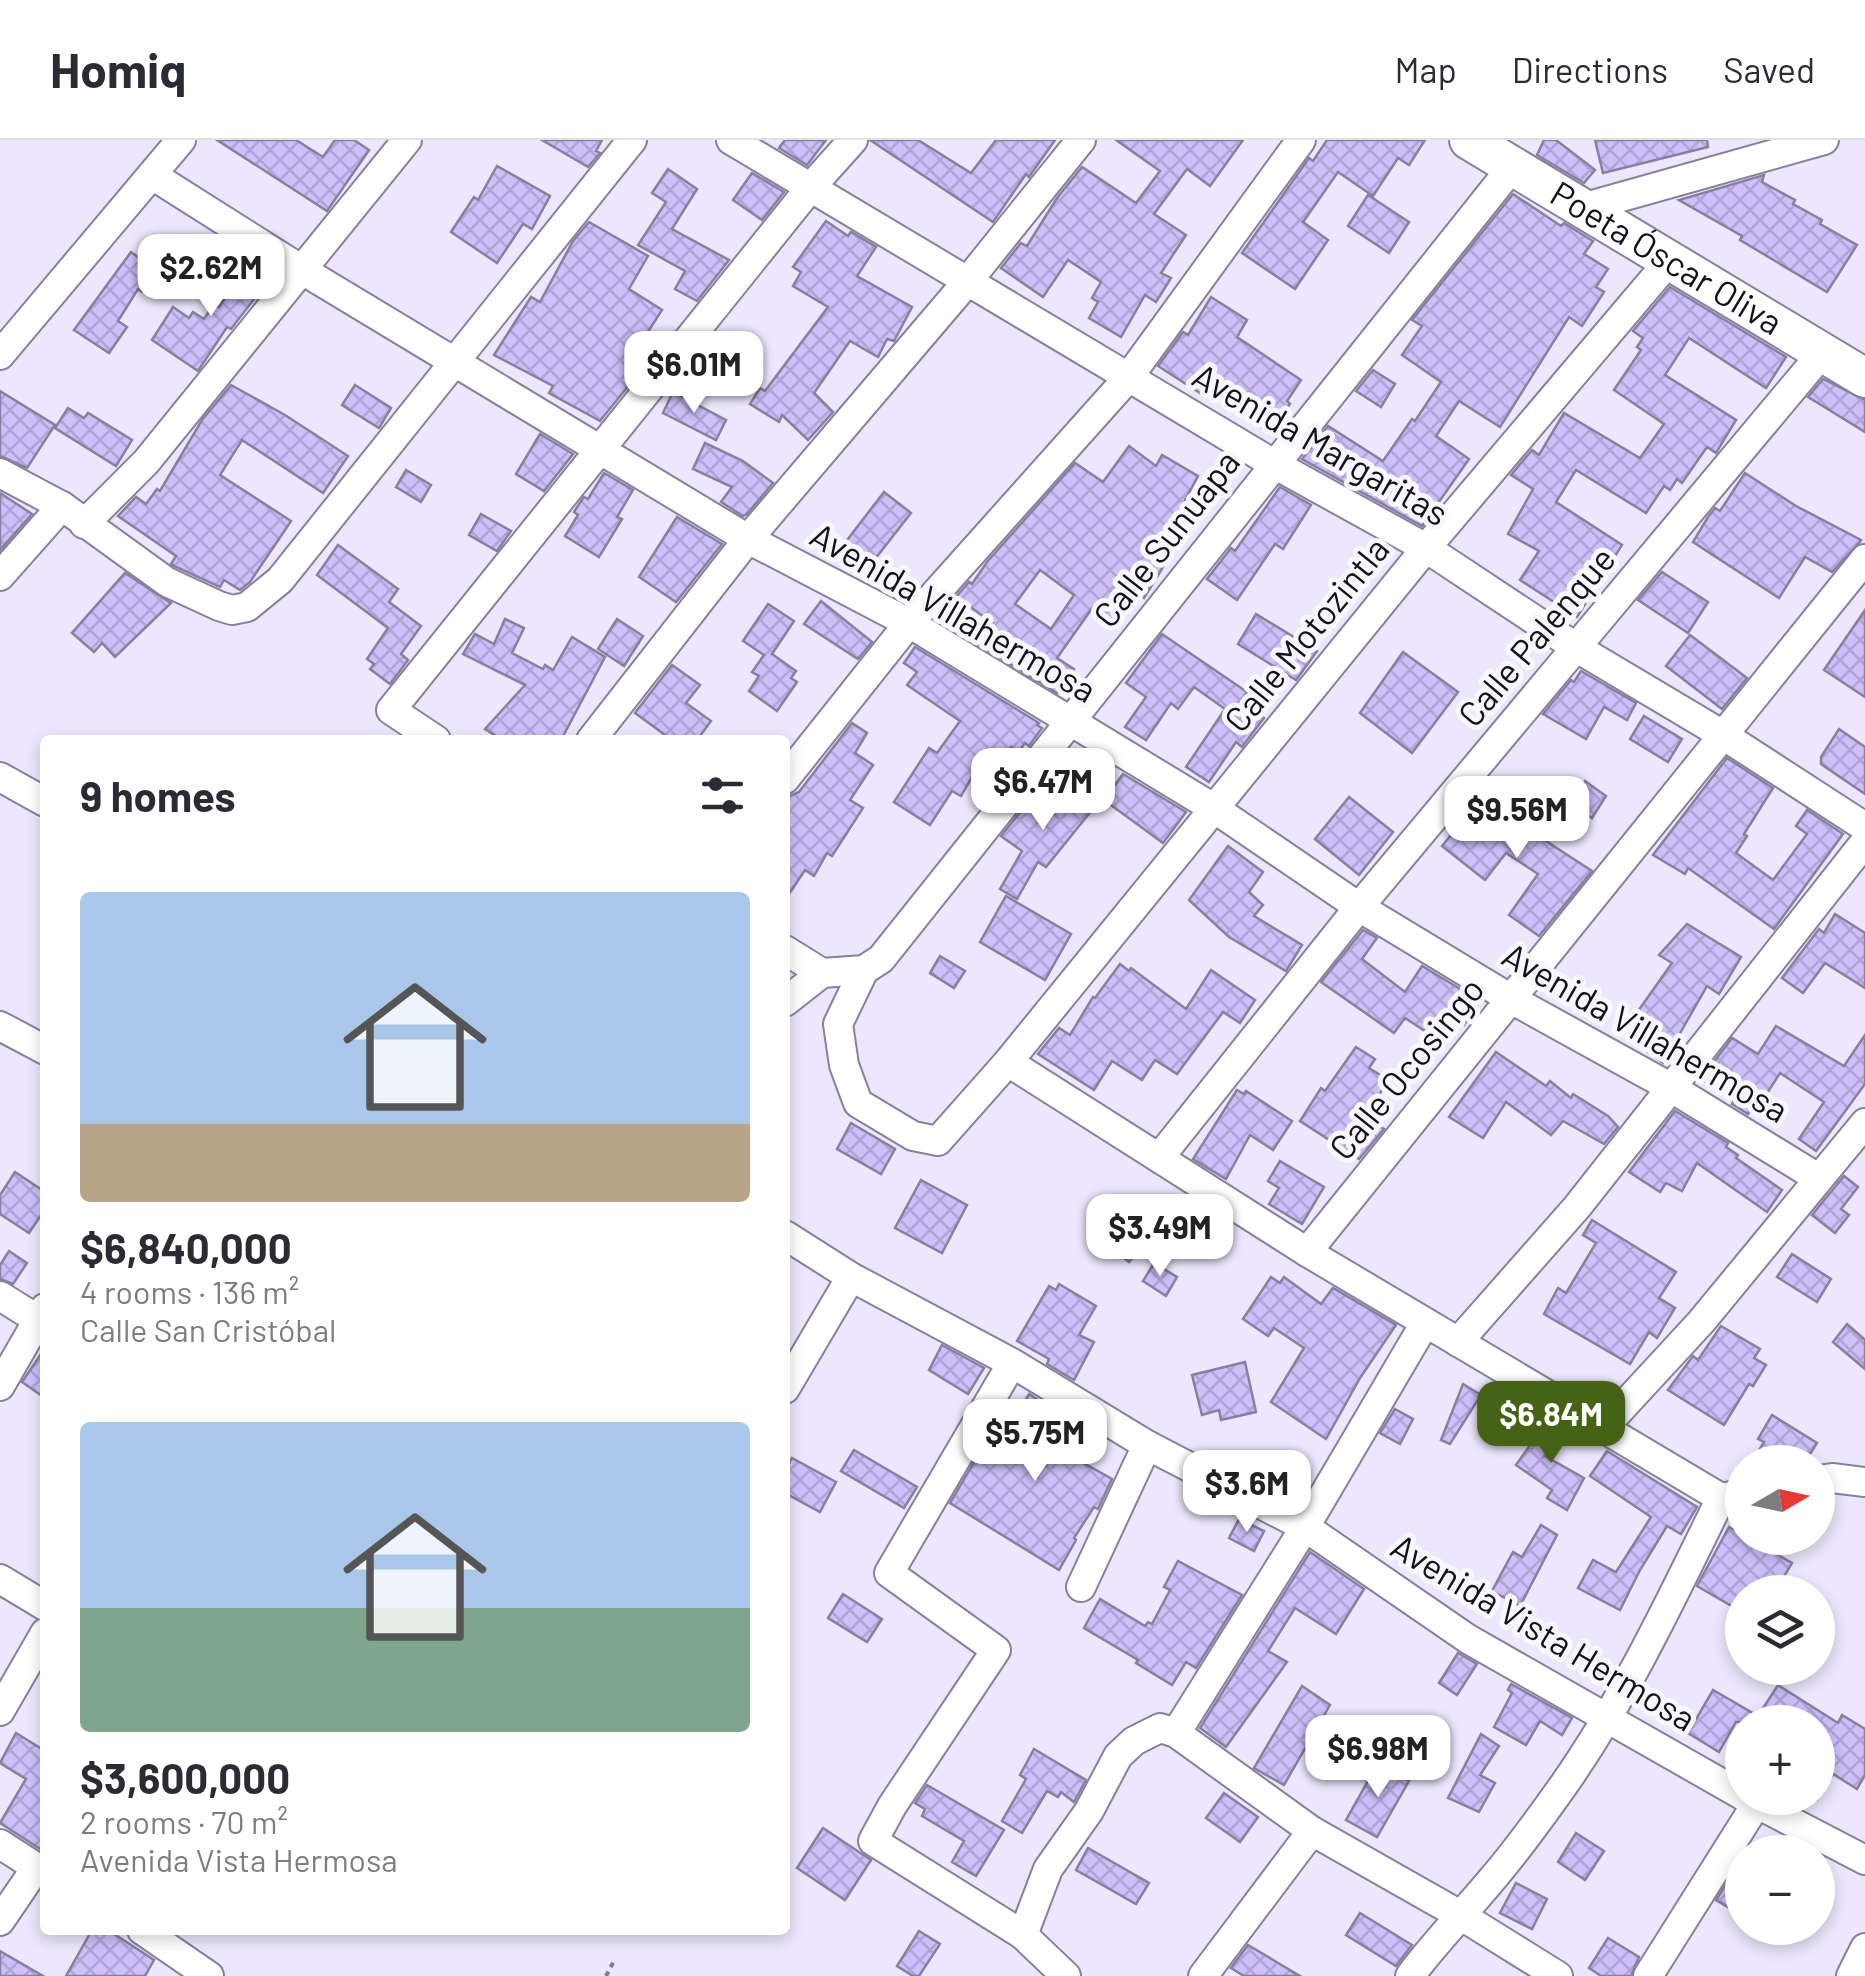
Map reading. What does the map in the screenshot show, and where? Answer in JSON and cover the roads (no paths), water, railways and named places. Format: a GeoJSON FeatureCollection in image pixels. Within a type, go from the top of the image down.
{"type":"FeatureCollection","features":[{"type":"Feature","properties":{"kind":"street"},"geometry":{"type":"LineString","coordinates":[[0,355],[181,140]]}},
{"type":"Feature","properties":{"kind":"street"},"geometry":{"type":"LineString","coordinates":[[0,576],[73,515],[146,462],[407,140]]}},
{"type":"Feature","properties":{"kind":"street"},"geometry":{"type":"LineString","coordinates":[[0,473],[73,515],[167,582],[232,610],[247,607],[280,580],[632,140]]}},
{"type":"Feature","properties":{"kind":"street","name":"Avenida Margaritas"},"geometry":{"type":"LineString","coordinates":[[730,140],[1274,464],[1426,548],[1577,648],[1724,735],[1865,827]]}},
{"type":"Feature","properties":{"kind":"street"},"geometry":{"type":"LineString","coordinates":[[428,735],[391,710],[598,448],[853,140]]}},
{"type":"Feature","properties":{"kind":"street"},"geometry":{"type":"LineString","coordinates":[[595,735],[748,538],[967,282],[1080,140]]}},
{"type":"Feature","properties":{"kind":"street"},"geometry":{"type":"LineString","coordinates":[[790,773],[910,624],[1128,378],[1302,140]]}},
{"type":"Feature","properties":{"kind":"street","name":"Poeta Óscar Oliva"},"geometry":{"type":"LineString","coordinates":[[1472,140],[1865,378]]}},
{"type":"Feature","properties":{"kind":"street"},"geometry":{"type":"LineString","coordinates":[[1582,208],[1824,140]]}},
{"type":"Feature","properties":{"kind":"street","name":"Calle Sunuapa"},"geometry":{"type":"LineString","coordinates":[[1008,1062],[938,1141],[913,1136],[858,1103],[844,1065],[838,1024],[872,964],[1070,724],[1513,166]]}},
{"type":"Feature","properties":{"kind":"street","name":"Avenida Villahermosa"},"geometry":{"type":"LineString","coordinates":[[152,175],[302,270],[748,538],[910,624],[1215,809],[1360,907],[1511,1000],[1670,1088],[1818,1178]]}},
{"type":"Feature","properties":{"kind":"street","name":"Calle Motozintla"},"geometry":{"type":"LineString","coordinates":[[1008,1062],[1426,548],[1670,260]]}},
{"type":"Feature","properties":{"kind":"street","name":"Calle Palenque"},"geometry":{"type":"LineString","coordinates":[[1159,1158],[1360,907],[1824,352]]}},
{"type":"Feature","properties":{"kind":"street","name":"Calle Ocosingo"},"geometry":{"type":"LineString","coordinates":[[1308,1252],[1865,559]]}},
{"type":"Feature","properties":{"kind":"street"},"geometry":{"type":"LineString","coordinates":[[0,777],[40,799]]}},
{"type":"Feature","properties":{"kind":"street"},"geometry":{"type":"LineString","coordinates":[[1458,1342],[1577,1206],[1865,842]]}},
{"type":"Feature","properties":{"kind":"street"},"geometry":{"type":"LineString","coordinates":[[790,953],[822,973]]}},
{"type":"Feature","properties":{"kind":"street"},"geometry":{"type":"LineString","coordinates":[[790,998],[822,973],[872,964]]}},
{"type":"Feature","properties":{"kind":"street"},"geometry":{"type":"LineString","coordinates":[[0,1026],[40,1047]]}},
{"type":"Feature","properties":{"kind":"street"},"geometry":{"type":"LineString","coordinates":[[1008,1062],[1425,1323],[1604,1428],[1725,1492]]}},
{"type":"Feature","properties":{"kind":"street"},"geometry":{"type":"LineString","coordinates":[[1604,1428],[1701,1322],[1865,1123]]}},
{"type":"Feature","properties":{"kind":"street","name":"Avenida Vista Hermosa"},"geometry":{"type":"LineString","coordinates":[[790,1238],[851,1277],[1012,1363],[1147,1445],[1305,1527],[1421,1610],[1605,1720],[1725,1786]]}},
{"type":"Feature","properties":{"kind":"street"},"geometry":{"type":"LineString","coordinates":[[790,1381],[851,1277]]}},
{"type":"Feature","properties":{"kind":"street"},"geometry":{"type":"LineString","coordinates":[[0,1296],[40,1316]]}},
{"type":"Feature","properties":{"kind":"street"},"geometry":{"type":"LineString","coordinates":[[0,1386],[40,1320]]}},
{"type":"Feature","properties":{"kind":"street"},"geometry":{"type":"LineString","coordinates":[[1176,1733],[1305,1527],[1425,1323]]}},
{"type":"Feature","properties":{"kind":"street"},"geometry":{"type":"LineString","coordinates":[[1012,1363],[889,1573],[996,1650],[872,1842],[1023,1935],[1066,1976]]}},
{"type":"Feature","properties":{"kind":"street"},"geometry":{"type":"LineString","coordinates":[[1081,1587],[1147,1445]]}},
{"type":"Feature","properties":{"kind":"street"},"geometry":{"type":"LineString","coordinates":[[1835,1478],[1865,1482]]}},
{"type":"Feature","properties":{"kind":"street"},"geometry":{"type":"LineString","coordinates":[[1410,1976],[1494,1878],[1605,1720],[1725,1508]]}},
{"type":"Feature","properties":{"kind":"street"},"geometry":{"type":"LineString","coordinates":[[0,1579],[40,1603]]}},
{"type":"Feature","properties":{"kind":"street"},"geometry":{"type":"LineString","coordinates":[[0,1711],[40,1642]]}},
{"type":"Feature","properties":{"kind":"street"},"geometry":{"type":"LineString","coordinates":[[1023,1935],[1048,1870],[1089,1810],[1118,1756],[1134,1741],[1160,1728],[1176,1733],[1312,1831],[1558,1976]]}},
{"type":"Feature","properties":{"kind":"street"},"geometry":{"type":"LineString","coordinates":[[1648,1976],[1740,1815]]}},
{"type":"Feature","properties":{"kind":"street","name":"Avenida Vista Hermosa"},"geometry":{"type":"LineString","coordinates":[[1779,1815],[1865,1860]]}},
{"type":"Feature","properties":{"kind":"street"},"geometry":{"type":"LineString","coordinates":[[1204,1976],[1312,1831]]}},
{"type":"Feature","properties":{"kind":"street"},"geometry":{"type":"LineString","coordinates":[[0,1844],[40,1870],[0,1921]]}},
{"type":"Feature","properties":{"kind":"street"},"geometry":{"type":"LineString","coordinates":[[146,1935],[174,1966],[209,1976]]}},
{"type":"Feature","properties":{"kind":"street"},"geometry":{"type":"LineString","coordinates":[[1851,1976],[1865,1948]]}}]}
